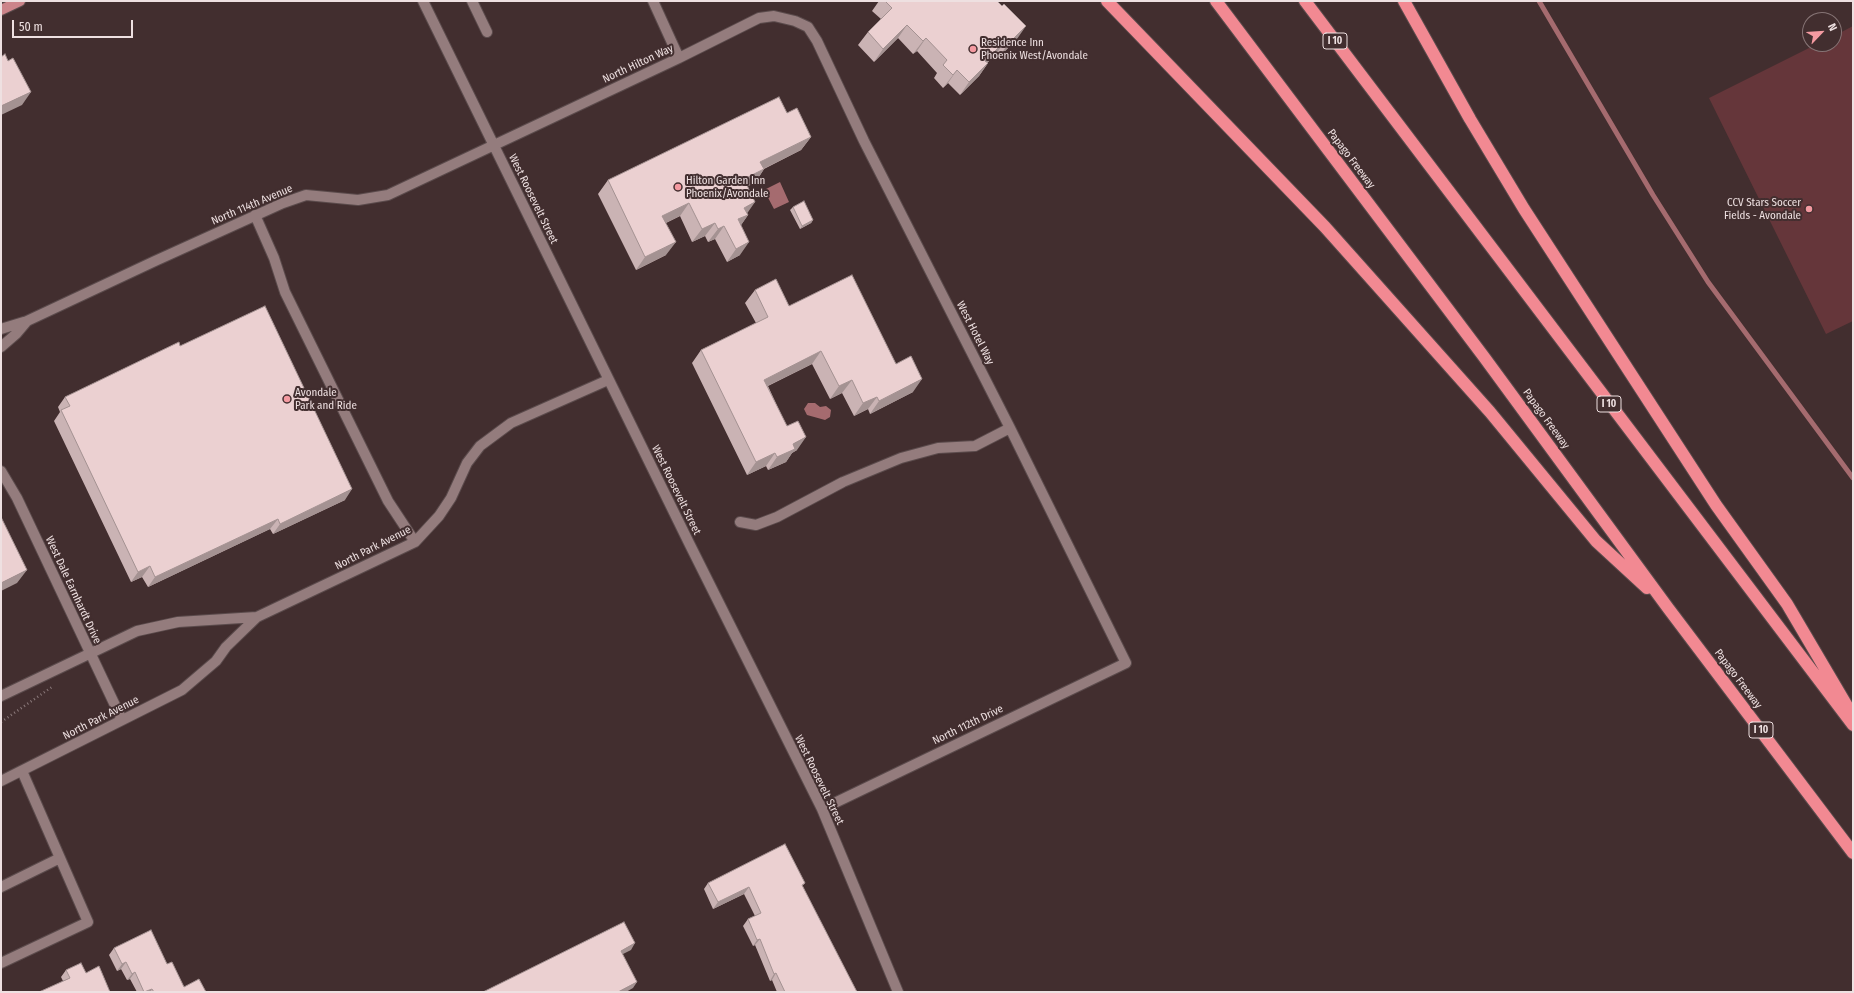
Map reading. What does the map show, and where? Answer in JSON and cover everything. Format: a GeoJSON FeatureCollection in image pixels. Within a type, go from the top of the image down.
{"type":"FeatureCollection","features":[{"type":"Feature","properties":{"kind":"highway"},"geometry":{"type":"LineString","coordinates":[[1107,1],[1325,227],[1378,285],[1490,412],[1596,541],[1668,608]]}},
{"type":"Feature","properties":{"kind":"highway","name":"Papago Freeway"},"geometry":{"type":"LineString","coordinates":[[1216,1],[1484,357],[1668,608],[1853,853]]}},
{"type":"Feature","properties":{"kind":"highway","name":"I 10"},"geometry":{"type":"LineString","coordinates":[[1305,1],[1853,725]]}},
{"type":"Feature","properties":{"kind":"highway"},"geometry":{"type":"LineString","coordinates":[[1404,1],[1470,119],[1528,215],[1716,505],[1787,604],[1853,715]]}},
{"type":"Feature","properties":{"kind":"main road"},"geometry":{"type":"LineString","coordinates":[[1,10],[20,1]]}},
{"type":"Feature","properties":{"kind":"street","name":"West Roosevelt Street"},"geometry":{"type":"LineString","coordinates":[[424,1],[608,380],[822,809],[898,992]]}},
{"type":"Feature","properties":{"kind":"street"},"geometry":{"type":"LineString","coordinates":[[472,1],[487,32]]}},
{"type":"Feature","properties":{"kind":"street"},"geometry":{"type":"LineString","coordinates":[[653,1],[679,58]]}},
{"type":"Feature","properties":{"kind":"street","name":"North Hilton Way"},"geometry":{"type":"LineString","coordinates":[[494,146],[679,58],[759,18],[774,16],[795,20]]}},
{"type":"Feature","properties":{"kind":"street","name":"West Hotel Way"},"geometry":{"type":"LineString","coordinates":[[795,20],[808,27],[817,41],[864,141],[1010,428],[1126,663]]}},
{"type":"Feature","properties":{"kind":"street","name":"North 114th Avenue"},"geometry":{"type":"LineString","coordinates":[[1,329],[27,321],[256,215],[306,195],[358,200],[388,195],[494,146]]}},
{"type":"Feature","properties":{"kind":"street"},"geometry":{"type":"LineString","coordinates":[[256,215],[274,258],[285,292],[388,501],[415,542]]}},
{"type":"Feature","properties":{"kind":"street"},"geometry":{"type":"LineString","coordinates":[[1,347],[16,334],[27,321]]}},
{"type":"Feature","properties":{"kind":"street","name":"North Park Avenue"},"geometry":{"type":"LineString","coordinates":[[1,781],[96,735],[122,720],[163,701],[182,690],[216,661],[226,647],[257,617],[415,542],[439,516],[451,498],[467,463],[480,446],[511,423],[608,380]]}},
{"type":"Feature","properties":{"kind":"street"},"geometry":{"type":"LineString","coordinates":[[740,522],[756,525],[777,517],[843,482],[894,460],[938,448],[975,446],[1010,428]]}},
{"type":"Feature","properties":{"kind":"street","name":"West Dale Earnhardt Drive"},"geometry":{"type":"LineString","coordinates":[[1,471],[17,498],[122,720]]}},
{"type":"Feature","properties":{"kind":"street","name":"North Park Avenue"},"geometry":{"type":"LineString","coordinates":[[1,696],[137,631],[164,625],[257,617]]}},
{"type":"Feature","properties":{"kind":"street","name":"North 112th Drive"},"geometry":{"type":"LineString","coordinates":[[822,809],[1126,663]]}},
{"type":"Feature","properties":{"kind":"street"},"geometry":{"type":"LineString","coordinates":[[1,963],[88,922],[22,771]]}},
{"type":"Feature","properties":{"kind":"street"},"geometry":{"type":"LineString","coordinates":[[1,887],[60,858]]}},
{"type":"Feature","properties":{"kind":"path"},"geometry":{"type":"LineString","coordinates":[[1,722],[55,686]]}},
{"type":"Feature","properties":{"kind":"shaded area","name":"CCV Stars Soccer Fields - Avondale"},"geometry":{"type":"Polygon","coordinates":[[[1853,26],[1853,321],[1826,334],[1709,98],[1802,52],[1842,52],[1842,32],[1853,26]]]}},
{"type":"Feature","properties":{"kind":"shaded area"},"geometry":{"type":"Polygon","coordinates":[[[780,182],[789,202],[774,209],[764,190],[780,182]]]}},
{"type":"Feature","properties":{"kind":"shaded area"},"geometry":{"type":"Polygon","coordinates":[[[808,403],[815,403],[820,407],[826,406],[831,410],[830,417],[825,420],[807,415],[804,409],[808,403]]]}},
{"type":"Feature","properties":{"kind":"building","name":"Residence Inn Phoenix West/Avondale"},"geometry":{"type":"Polygon","coordinates":[[[885,1],[997,1],[1002,6],[1004,4],[1026,26],[1008,44],[1006,40],[985,61],[988,63],[969,82],[957,70],[953,75],[943,65],[947,60],[926,38],[923,41],[907,25],[883,49],[868,32],[892,8],[885,1]]]}},
{"type":"Feature","properties":{"kind":"building"},"geometry":{"type":"Polygon","coordinates":[[[5,54],[8,61],[13,58],[31,92],[1,106],[1,57],[5,54]]]}},
{"type":"Feature","properties":{"kind":"building","name":"Hilton Garden Inn Phoenix/Avondale"},"geometry":{"type":"Polygon","coordinates":[[[779,97],[787,113],[797,108],[811,137],[760,162],[764,169],[744,179],[755,202],[744,208],[748,215],[738,219],[749,242],[736,249],[724,226],[718,229],[715,223],[702,229],[689,203],[662,216],[676,242],[645,257],[608,180],[779,97]]]}},
{"type":"Feature","properties":{"kind":"building"},"geometry":{"type":"Polygon","coordinates":[[[804,201],[813,220],[802,226],[793,207],[804,201]]]}},
{"type":"Feature","properties":{"kind":"building"},"geometry":{"type":"Polygon","coordinates":[[[852,275],[896,364],[911,356],[922,379],[879,401],[877,397],[863,403],[852,380],[839,386],[821,351],[764,380],[787,426],[798,421],[806,437],[793,444],[795,449],[777,457],[775,453],[756,462],[701,350],[768,317],[755,290],[776,279],[789,306],[852,275]]]}},
{"type":"Feature","properties":{"kind":"building"},"geometry":{"type":"Polygon","coordinates":[[[265,306],[352,489],[280,524],[278,519],[155,577],[150,566],[138,572],[61,410],[70,406],[65,397],[179,342],[180,346],[265,306]]]}},
{"type":"Feature","properties":{"kind":"building"},"geometry":{"type":"Polygon","coordinates":[[[1,517],[27,570],[1,583],[1,517]]]}},
{"type":"Feature","properties":{"kind":"building"},"geometry":{"type":"Polygon","coordinates":[[[785,844],[805,883],[802,885],[857,992],[785,992],[776,973],[774,974],[760,939],[757,940],[748,919],[761,913],[749,887],[718,902],[708,883],[785,844]]]}},
{"type":"Feature","properties":{"kind":"building"},"geometry":{"type":"Polygon","coordinates":[[[624,922],[635,943],[621,951],[637,982],[618,992],[483,992],[624,922]]]}},
{"type":"Feature","properties":{"kind":"building"},"geometry":{"type":"Polygon","coordinates":[[[151,930],[167,964],[172,962],[184,987],[199,979],[206,992],[154,992],[152,989],[144,992],[135,972],[132,974],[126,962],[122,964],[114,948],[151,930]]]}},
{"type":"Feature","properties":{"kind":"building"},"geometry":{"type":"Polygon","coordinates":[[[81,963],[86,973],[99,966],[110,992],[39,992],[70,978],[66,970],[81,963]]]}},
{"type":"Feature","properties":{"kind":"waterway"},"geometry":{"type":"LineString","coordinates":[[1539,1],[1653,195],[1708,282],[1853,478]]}},
{"type":"Feature","properties":{"kind":"place","name":"Residence Inn Phoenix West/Avondale"},"geometry":{"type":"Point","coordinates":[973,49]}},
{"type":"Feature","properties":{"kind":"place","name":"Hilton Garden Inn Phoenix/Avondale"},"geometry":{"type":"Point","coordinates":[678,187]}},
{"type":"Feature","properties":{"kind":"place","name":"CCV Stars Soccer Fields - Avondale"},"geometry":{"type":"Point","coordinates":[1809,209]}},
{"type":"Feature","properties":{"kind":"place","name":"Avondale Park and Ride"},"geometry":{"type":"Point","coordinates":[287,399]}}]}
